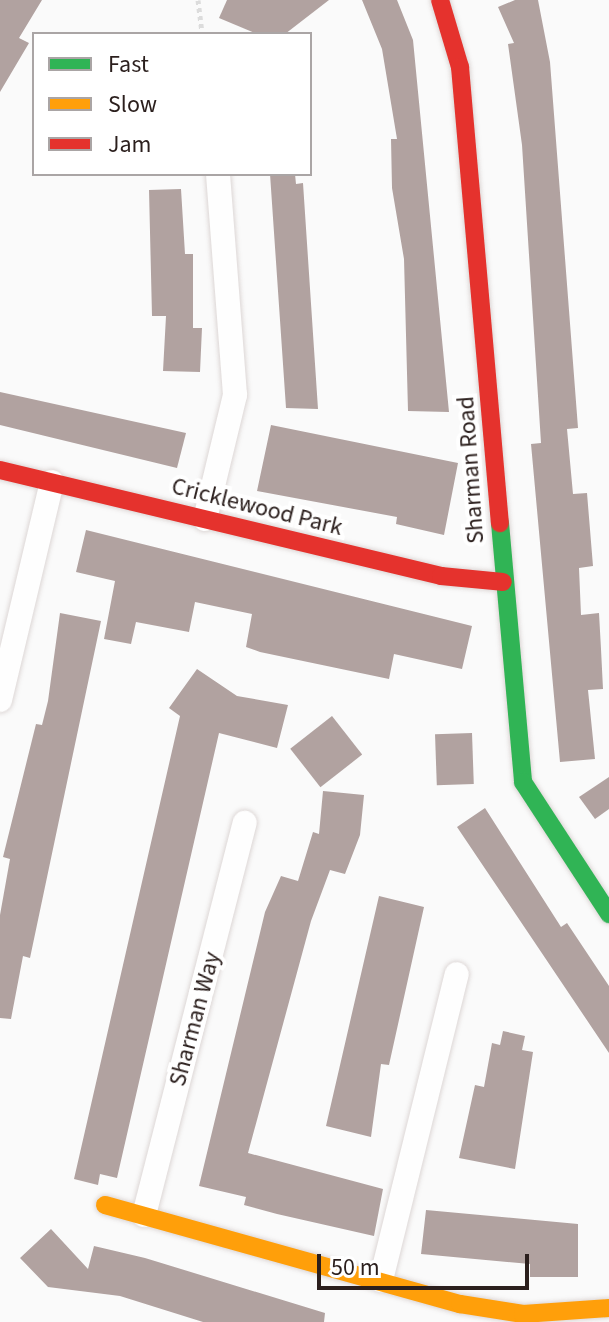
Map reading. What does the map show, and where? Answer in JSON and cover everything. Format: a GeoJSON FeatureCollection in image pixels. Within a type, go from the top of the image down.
{"type":"FeatureCollection","features":[{"type":"Feature","properties":{"kind":"street","name":"Sharman Road"},"geometry":{"type":"LineString","coordinates":[[440,0],[460,67],[523,782],[609,914]]}},
{"type":"Feature","properties":{"kind":"street"},"geometry":{"type":"LineString","coordinates":[[205,519],[235,395],[218,176]]}},
{"type":"Feature","properties":{"kind":"street","name":"Cricklewood Park"},"geometry":{"type":"LineString","coordinates":[[0,470],[441,576],[503,582]]}},
{"type":"Feature","properties":{"kind":"street"},"geometry":{"type":"LineString","coordinates":[[0,700],[52,482]]}},
{"type":"Feature","properties":{"kind":"street","name":"Sharman Way"},"geometry":{"type":"LineString","coordinates":[[144,1215],[245,823]]}},
{"type":"Feature","properties":{"kind":"street"},"geometry":{"type":"LineString","coordinates":[[381,1280],[457,974]]}},
{"type":"Feature","properties":{"kind":"street"},"geometry":{"type":"LineString","coordinates":[[105,1205],[381,1280],[523,1314],[609,1308]]}},
{"type":"Feature","properties":{"kind":"path"},"geometry":{"type":"LineString","coordinates":[[198,0],[202,32]]}},
{"type":"Feature","properties":{"kind":"building"},"geometry":{"type":"Polygon","coordinates":[[[0,0],[42,0],[19,38],[29,43],[0,92],[0,0]]]}},
{"type":"Feature","properties":{"kind":"building"},"geometry":{"type":"Polygon","coordinates":[[[227,0],[329,0],[288,32],[252,32],[219,18],[227,0]]]}},
{"type":"Feature","properties":{"kind":"building"},"geometry":{"type":"Polygon","coordinates":[[[362,0],[397,0],[413,40],[449,412],[408,411],[404,259],[392,188],[391,139],[397,139],[382,49],[362,0]]]}},
{"type":"Feature","properties":{"kind":"building"},"geometry":{"type":"Polygon","coordinates":[[[515,0],[538,0],[550,62],[578,428],[567,429],[573,494],[587,493],[593,566],[579,568],[581,615],[599,613],[603,689],[588,690],[595,759],[560,762],[531,444],[541,443],[522,145],[508,44],[514,43],[498,7],[515,0]]]}},
{"type":"Feature","properties":{"kind":"building"},"geometry":{"type":"Polygon","coordinates":[[[270,176],[295,176],[296,184],[303,183],[318,409],[286,408],[270,176]]]}},
{"type":"Feature","properties":{"kind":"building"},"geometry":{"type":"Polygon","coordinates":[[[181,189],[185,254],[193,254],[193,328],[202,328],[200,372],[163,371],[166,316],[152,316],[149,190],[181,189]]]}},
{"type":"Feature","properties":{"kind":"building"},"geometry":{"type":"Polygon","coordinates":[[[0,392],[186,433],[177,468],[0,425],[0,392]]]}},
{"type":"Feature","properties":{"kind":"building"},"geometry":{"type":"Polygon","coordinates":[[[271,425],[458,463],[444,535],[396,524],[397,517],[257,491],[271,425]]]}},
{"type":"Feature","properties":{"kind":"building"},"geometry":{"type":"Polygon","coordinates":[[[86,530],[472,626],[462,669],[394,654],[389,679],[260,652],[246,647],[252,614],[195,602],[189,632],[136,622],[131,644],[104,639],[115,581],[76,572],[86,530]]]}},
{"type":"Feature","properties":{"kind":"building"},"geometry":{"type":"Polygon","coordinates":[[[60,613],[101,621],[30,958],[23,956],[11,1019],[0,1018],[0,915],[10,859],[3,857],[36,724],[42,725],[48,701],[60,613]]]}},
{"type":"Feature","properties":{"kind":"building"},"geometry":{"type":"Polygon","coordinates":[[[197,669],[237,696],[288,705],[277,748],[219,733],[117,1178],[100,1174],[98,1185],[74,1179],[180,716],[169,708],[197,669]]]}},
{"type":"Feature","properties":{"kind":"building"},"geometry":{"type":"Polygon","coordinates":[[[332,716],[362,755],[320,787],[290,749],[332,716]]]}},
{"type":"Feature","properties":{"kind":"building"},"geometry":{"type":"Polygon","coordinates":[[[472,733],[474,784],[437,785],[435,734],[472,733]]]}},
{"type":"Feature","properties":{"kind":"building"},"geometry":{"type":"Polygon","coordinates":[[[609,777],[609,809],[595,819],[579,797],[609,777]]]}},
{"type":"Feature","properties":{"kind":"building"},"geometry":{"type":"Polygon","coordinates":[[[323,791],[364,795],[360,835],[345,874],[330,870],[311,921],[248,1153],[383,1189],[374,1236],[244,1205],[246,1197],[199,1186],[265,912],[281,876],[298,881],[313,832],[319,834],[323,791]]]}},
{"type":"Feature","properties":{"kind":"building"},"geometry":{"type":"Polygon","coordinates":[[[485,808],[561,927],[567,923],[609,986],[609,1053],[457,827],[485,808]]]}},
{"type":"Feature","properties":{"kind":"building"},"geometry":{"type":"Polygon","coordinates":[[[379,896],[424,907],[389,1065],[381,1064],[371,1137],[326,1126],[379,896]]]}},
{"type":"Feature","properties":{"kind":"building"},"geometry":{"type":"Polygon","coordinates":[[[503,1031],[525,1036],[522,1050],[533,1052],[515,1169],[459,1158],[475,1085],[484,1087],[492,1043],[500,1045],[503,1031]]]}},
{"type":"Feature","properties":{"kind":"building"},"geometry":{"type":"Polygon","coordinates":[[[426,1210],[578,1224],[578,1277],[530,1277],[530,1264],[421,1254],[426,1210]]]}},
{"type":"Feature","properties":{"kind":"building"},"geometry":{"type":"Polygon","coordinates":[[[51,1229],[88,1269],[94,1246],[145,1258],[325,1313],[324,1322],[203,1322],[120,1296],[48,1287],[20,1258],[51,1229]]]}},
{"type":"Feature","properties":{"kind":"traffic: fast"},"geometry":{"type":"LineString","coordinates":[[500,523],[523,782],[609,914]]}},
{"type":"Feature","properties":{"kind":"traffic: slow"},"geometry":{"type":"LineString","coordinates":[[105,1205],[460,1304],[523,1314],[609,1308]]}},
{"type":"Feature","properties":{"kind":"traffic: jam"},"geometry":{"type":"LineString","coordinates":[[440,0],[460,67],[500,523]]}},
{"type":"Feature","properties":{"kind":"traffic: jam"},"geometry":{"type":"LineString","coordinates":[[0,470],[441,576],[503,582]]}}]}
